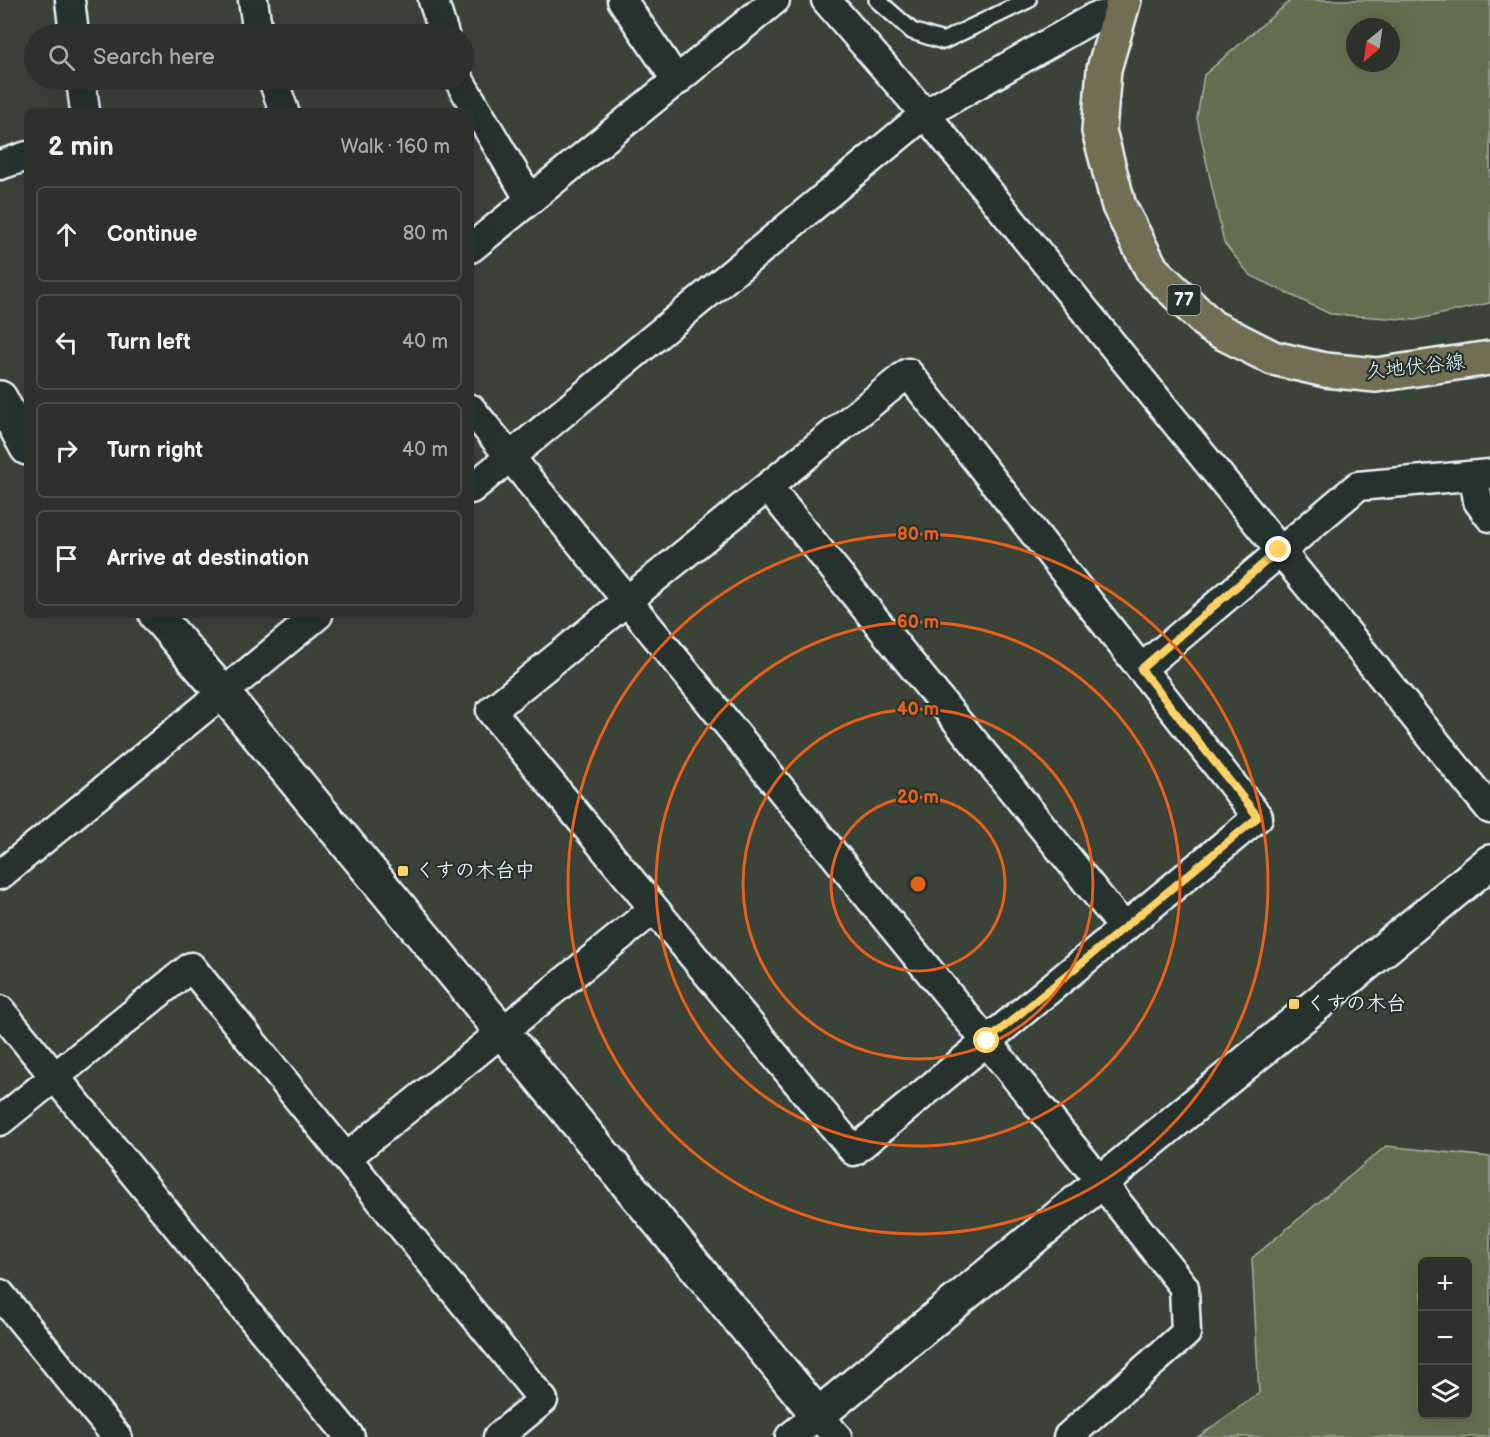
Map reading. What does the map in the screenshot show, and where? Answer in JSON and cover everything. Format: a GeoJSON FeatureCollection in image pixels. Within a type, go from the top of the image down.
{"type":"FeatureCollection","features":[{"type":"Feature","properties":{"kind":"main road","name":"久地伏谷線"},"geometry":{"type":"LineString","coordinates":[[1122,6],[1104,69],[1099,131],[1119,206],[1152,270],[1212,327],[1273,358],[1325,370],[1376,375],[1490,358]]}},
{"type":"Feature","properties":{"kind":"street"},"geometry":{"type":"LineString","coordinates":[[70,0],[74,24]]}},
{"type":"Feature","properties":{"kind":"street"},"geometry":{"type":"LineString","coordinates":[[253,0],[257,24]]}},
{"type":"Feature","properties":{"kind":"street"},"geometry":{"type":"LineString","coordinates":[[434,0],[441,24]]}},
{"type":"Feature","properties":{"kind":"street"},"geometry":{"type":"LineString","coordinates":[[622,0],[676,81]]}},
{"type":"Feature","properties":{"kind":"street"},"geometry":{"type":"LineString","coordinates":[[474,246],[776,0]]}},
{"type":"Feature","properties":{"kind":"street"},"geometry":{"type":"LineString","coordinates":[[826,0],[925,114],[1490,809]]}},
{"type":"Feature","properties":{"kind":"street"},"geometry":{"type":"LineString","coordinates":[[474,487],[925,114],[1095,17],[1122,6]]}},
{"type":"Feature","properties":{"kind":"street"},"geometry":{"type":"LineString","coordinates":[[82,90],[85,108]]}},
{"type":"Feature","properties":{"kind":"street"},"geometry":{"type":"LineString","coordinates":[[277,90],[283,108]]}},
{"type":"Feature","properties":{"kind":"street"},"geometry":{"type":"LineString","coordinates":[[465,90],[530,200]]}},
{"type":"Feature","properties":{"kind":"street"},"geometry":{"type":"LineString","coordinates":[[0,165],[24,157]]}},
{"type":"Feature","properties":{"kind":"street"},"geometry":{"type":"LineString","coordinates":[[908,373],[1258,817],[854,1151],[491,711],[627,601],[908,373]]}},
{"type":"Feature","properties":{"kind":"street"},"geometry":{"type":"LineString","coordinates":[[0,398],[24,442]]}},
{"type":"Feature","properties":{"kind":"street"},"geometry":{"type":"LineString","coordinates":[[474,413],[987,1041],[1184,1287],[1186,1333],[1068,1437]]}},
{"type":"Feature","properties":{"kind":"street"},"geometry":{"type":"LineString","coordinates":[[1141,669],[1279,550],[1358,486],[1482,475],[1478,501],[1490,517]]}},
{"type":"Feature","properties":{"kind":"street"},"geometry":{"type":"LineString","coordinates":[[768,487],[1124,928]]}},
{"type":"Feature","properties":{"kind":"street"},"geometry":{"type":"LineString","coordinates":[[159,618],[223,693],[827,1426]]}},
{"type":"Feature","properties":{"kind":"street"},"geometry":{"type":"LineString","coordinates":[[0,874],[314,618]]}},
{"type":"Feature","properties":{"kind":"street"},"geometry":{"type":"LineString","coordinates":[[790,1437],[827,1426],[1101,1182],[1490,862]]}},
{"type":"Feature","properties":{"kind":"street"},"geometry":{"type":"LineString","coordinates":[[346,1158],[654,909]]}},
{"type":"Feature","properties":{"kind":"street"},"geometry":{"type":"LineString","coordinates":[[0,1121],[191,966],[543,1400],[498,1437]]}},
{"type":"Feature","properties":{"kind":"street"},"geometry":{"type":"LineString","coordinates":[[0,1010],[350,1437]]}},
{"type":"Feature","properties":{"kind":"street"},"geometry":{"type":"LineString","coordinates":[[0,1294],[117,1437]]}},
{"type":"Feature","properties":{"kind":"lane"},"geometry":{"type":"LineString","coordinates":[[877,0],[912,32],[943,40],[1028,0]]}},
{"type":"Feature","properties":{"kind":"green space"},"geometry":{"type":"Polygon","coordinates":[[[1291,0],[1490,0],[1490,303],[1415,320],[1330,314],[1250,275],[1224,243],[1197,118],[1204,75],[1291,0]]]}},
{"type":"Feature","properties":{"kind":"green space"},"geometry":{"type":"Polygon","coordinates":[[[1386,1146],[1490,1157],[1490,1437],[1198,1437],[1259,1393],[1252,1258],[1386,1146]]]}},
{"type":"Feature","properties":{"kind":"place","name":"くすの木台中"},"geometry":{"type":"Point","coordinates":[403,871]}},
{"type":"Feature","properties":{"kind":"place","name":"くすの木台"},"geometry":{"type":"Point","coordinates":[1294,1004]}},
{"type":"Feature","properties":{"kind":"route"},"geometry":{"type":"LineString","coordinates":[[987,1041],[1258,817],[1141,669],[1279,550]]}}]}
